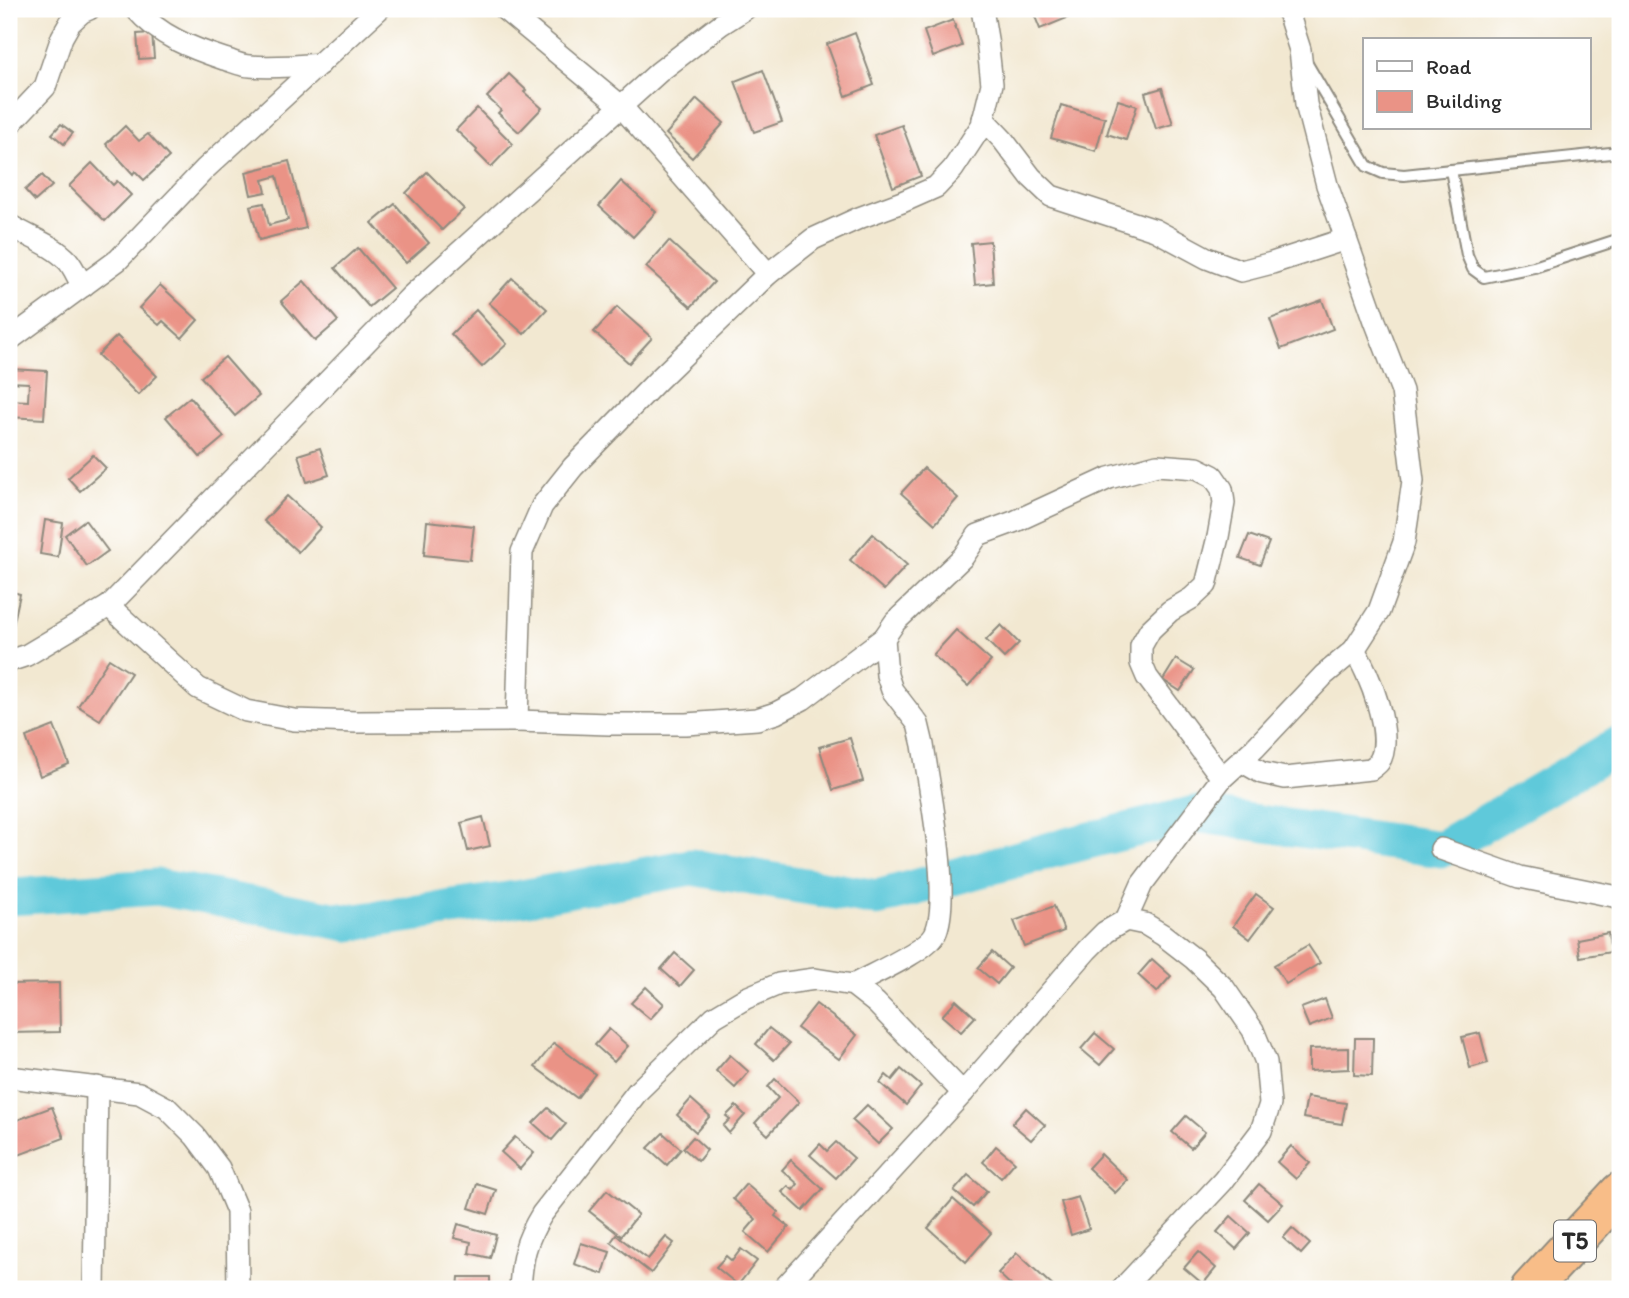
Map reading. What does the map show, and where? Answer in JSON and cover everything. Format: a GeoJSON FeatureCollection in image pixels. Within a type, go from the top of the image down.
{"type":"FeatureCollection","features":[{"type":"Feature","properties":{"kind":"highway","name":"T5"},"geometry":{"type":"LineString","coordinates":[[1530,1289],[1620,1192]]}},
{"type":"Feature","properties":{"kind":"street"},"geometry":{"type":"LineString","coordinates":[[9,125],[45,87],[62,37],[70,23],[89,9]]}},
{"type":"Feature","properties":{"kind":"street"},"geometry":{"type":"LineString","coordinates":[[136,9],[166,36],[246,66],[320,64]]}},
{"type":"Feature","properties":{"kind":"street"},"geometry":{"type":"LineString","coordinates":[[9,340],[118,260],[205,169],[379,9]]}},
{"type":"Feature","properties":{"kind":"street"},"geometry":{"type":"LineString","coordinates":[[504,9],[621,106],[768,274]]}},
{"type":"Feature","properties":{"kind":"street"},"geometry":{"type":"LineString","coordinates":[[9,661],[27,655],[109,606],[410,297],[659,72],[720,25],[746,9]]}},
{"type":"Feature","properties":{"kind":"street"},"geometry":{"type":"LineString","coordinates":[[517,721],[522,551],[542,506],[573,467],[768,274],[813,239],[936,187],[953,169],[982,125],[992,84],[982,9]]}},
{"type":"Feature","properties":{"kind":"street"},"geometry":{"type":"LineString","coordinates":[[783,1289],[963,1093],[1087,950],[1105,932],[1126,920],[1142,884],[1222,778],[1255,748],[1324,675],[1354,650],[1379,611],[1404,542],[1413,481],[1402,391],[1326,185],[1307,104],[1300,50],[1287,9]]}},
{"type":"Feature","properties":{"kind":"street"},"geometry":{"type":"LineString","coordinates":[[983,120],[1003,139],[1031,177],[1051,196],[1155,230],[1207,258],[1241,271],[1272,264],[1346,239]]}},
{"type":"Feature","properties":{"kind":"street"},"geometry":{"type":"LineString","coordinates":[[9,225],[47,244],[68,262],[83,286]]}},
{"type":"Feature","properties":{"kind":"street"},"geometry":{"type":"LineString","coordinates":[[109,606],[198,688],[246,710],[294,720],[686,724],[757,719],[803,699],[884,638],[895,622],[963,557],[978,535],[1109,478],[1157,465],[1197,468],[1213,476],[1222,489],[1224,503],[1206,585],[1192,598],[1170,611],[1150,630],[1141,646],[1141,663],[1147,677],[1222,778]]}},
{"type":"Feature","properties":{"kind":"street"},"geometry":{"type":"LineString","coordinates":[[853,985],[921,948],[935,935],[940,914],[941,880],[923,745],[918,724],[892,690],[887,675],[884,638]]}},
{"type":"Feature","properties":{"kind":"street"},"geometry":{"type":"LineString","coordinates":[[1241,761],[1262,773],[1285,778],[1371,769],[1379,763],[1384,748],[1380,710],[1364,664],[1354,650]]}},
{"type":"Feature","properties":{"kind":"street"},"geometry":{"type":"LineString","coordinates":[[1441,849],[1520,877],[1620,899]]}},
{"type":"Feature","properties":{"kind":"street"},"geometry":{"type":"LineString","coordinates":[[1122,1289],[1223,1181],[1261,1132],[1270,1104],[1266,1062],[1253,1030],[1224,988],[1194,959],[1163,935],[1144,924],[1126,920]]}},
{"type":"Feature","properties":{"kind":"street"},"geometry":{"type":"LineString","coordinates":[[520,1289],[521,1265],[528,1236],[542,1214],[638,1091],[714,1017],[746,998],[779,984],[816,979],[853,985],[876,1003],[963,1093]]}},
{"type":"Feature","properties":{"kind":"street"},"geometry":{"type":"LineString","coordinates":[[9,1077],[139,1093],[167,1108],[195,1136],[219,1168],[237,1211],[238,1289]]}},
{"type":"Feature","properties":{"kind":"street"},"geometry":{"type":"LineString","coordinates":[[94,1289],[97,1087]]}},
{"type":"Feature","properties":{"kind":"lane"},"geometry":{"type":"LineString","coordinates":[[1300,50],[1367,166],[1384,173],[1404,175],[1620,152]]}},
{"type":"Feature","properties":{"kind":"lane"},"geometry":{"type":"LineString","coordinates":[[1451,170],[1467,255],[1473,268],[1484,277],[1534,267],[1620,239]]}},
{"type":"Feature","properties":{"kind":"building"},"geometry":{"type":"Polygon","coordinates":[[[1032,9],[1063,9],[1067,18],[1040,29],[1032,9]]]}},
{"type":"Feature","properties":{"kind":"building"},"geometry":{"type":"Polygon","coordinates":[[[953,20],[962,46],[933,57],[924,31],[953,20]]]}},
{"type":"Feature","properties":{"kind":"building"},"geometry":{"type":"Polygon","coordinates":[[[152,33],[154,58],[139,59],[137,34],[152,33]]]}},
{"type":"Feature","properties":{"kind":"building"},"geometry":{"type":"Polygon","coordinates":[[[855,33],[874,85],[846,96],[827,44],[855,33]]]}},
{"type":"Feature","properties":{"kind":"building"},"geometry":{"type":"Polygon","coordinates":[[[763,70],[782,122],[754,132],[735,81],[763,70]]]}},
{"type":"Feature","properties":{"kind":"building"},"geometry":{"type":"Polygon","coordinates":[[[509,74],[542,108],[519,132],[498,113],[501,110],[487,97],[509,74]]]}},
{"type":"Feature","properties":{"kind":"building"},"geometry":{"type":"Polygon","coordinates":[[[1162,88],[1173,124],[1156,129],[1145,93],[1162,88]]]}},
{"type":"Feature","properties":{"kind":"building"},"geometry":{"type":"Polygon","coordinates":[[[697,99],[724,123],[692,158],[666,134],[697,99]]]}},
{"type":"Feature","properties":{"kind":"building"},"geometry":{"type":"Polygon","coordinates":[[[1118,100],[1137,106],[1126,140],[1107,134],[1118,100]]]}},
{"type":"Feature","properties":{"kind":"building"},"geometry":{"type":"Polygon","coordinates":[[[1061,105],[1105,118],[1096,151],[1051,138],[1061,105]]]}},
{"type":"Feature","properties":{"kind":"building"},"geometry":{"type":"Polygon","coordinates":[[[477,108],[513,144],[491,167],[456,130],[477,108]]]}},
{"type":"Feature","properties":{"kind":"building"},"geometry":{"type":"Polygon","coordinates":[[[61,124],[73,133],[64,144],[52,134],[61,124]]]}},
{"type":"Feature","properties":{"kind":"building"},"geometry":{"type":"Polygon","coordinates":[[[902,125],[921,176],[893,187],[874,135],[902,125]]]}},
{"type":"Feature","properties":{"kind":"building"},"geometry":{"type":"Polygon","coordinates":[[[125,126],[139,141],[148,134],[169,157],[144,180],[135,171],[133,174],[106,144],[125,126]]]}},
{"type":"Feature","properties":{"kind":"building"},"geometry":{"type":"Polygon","coordinates":[[[289,161],[306,228],[259,240],[250,206],[264,203],[269,225],[288,220],[277,176],[263,180],[266,192],[251,195],[246,172],[289,161]]]}},
{"type":"Feature","properties":{"kind":"building"},"geometry":{"type":"Polygon","coordinates":[[[92,163],[113,185],[117,181],[131,195],[105,221],[69,186],[92,163]]]}},
{"type":"Feature","properties":{"kind":"building"},"geometry":{"type":"Polygon","coordinates":[[[427,172],[464,209],[442,230],[406,193],[427,172]]]}},
{"type":"Feature","properties":{"kind":"building"},"geometry":{"type":"Polygon","coordinates":[[[42,175],[52,186],[35,201],[25,190],[42,175]]]}},
{"type":"Feature","properties":{"kind":"building"},"geometry":{"type":"Polygon","coordinates":[[[621,181],[656,212],[633,237],[599,206],[621,181]]]}},
{"type":"Feature","properties":{"kind":"building"},"geometry":{"type":"Polygon","coordinates":[[[395,204],[429,243],[406,263],[372,223],[395,204]]]}},
{"type":"Feature","properties":{"kind":"building"},"geometry":{"type":"Polygon","coordinates":[[[669,241],[714,282],[691,307],[646,267],[669,241]]]}},
{"type":"Feature","properties":{"kind":"building"},"geometry":{"type":"Polygon","coordinates":[[[990,241],[993,283],[975,285],[971,243],[990,241]]]}},
{"type":"Feature","properties":{"kind":"building"},"geometry":{"type":"Polygon","coordinates":[[[358,248],[392,288],[369,307],[335,268],[358,248]]]}},
{"type":"Feature","properties":{"kind":"building"},"geometry":{"type":"Polygon","coordinates":[[[512,278],[547,309],[524,334],[489,303],[512,278]]]}},
{"type":"Feature","properties":{"kind":"building"},"geometry":{"type":"Polygon","coordinates":[[[304,281],[338,321],[315,341],[281,301],[304,281]]]}},
{"type":"Feature","properties":{"kind":"building"},"geometry":{"type":"Polygon","coordinates":[[[160,285],[198,320],[182,338],[163,321],[159,325],[139,308],[160,285]]]}},
{"type":"Feature","properties":{"kind":"building"},"geometry":{"type":"Polygon","coordinates":[[[1322,300],[1333,329],[1281,349],[1270,319],[1322,300]]]}},
{"type":"Feature","properties":{"kind":"building"},"geometry":{"type":"Polygon","coordinates":[[[617,307],[652,338],[629,363],[594,332],[617,307]]]}},
{"type":"Feature","properties":{"kind":"building"},"geometry":{"type":"Polygon","coordinates":[[[476,310],[507,344],[482,367],[451,334],[476,310]]]}},
{"type":"Feature","properties":{"kind":"building"},"geometry":{"type":"Polygon","coordinates":[[[117,336],[157,376],[138,395],[98,355],[117,336]]]}},
{"type":"Feature","properties":{"kind":"building"},"geometry":{"type":"Polygon","coordinates":[[[225,357],[259,396],[235,416],[201,377],[225,357]]]}},
{"type":"Feature","properties":{"kind":"building"},"geometry":{"type":"Polygon","coordinates":[[[9,369],[47,371],[44,419],[9,417],[9,400],[28,401],[29,383],[9,382],[9,369]]]}},
{"type":"Feature","properties":{"kind":"building"},"geometry":{"type":"Polygon","coordinates":[[[190,397],[224,437],[200,457],[166,417],[190,397]]]}},
{"type":"Feature","properties":{"kind":"building"},"geometry":{"type":"Polygon","coordinates":[[[320,448],[329,475],[307,482],[298,455],[320,448]]]}},
{"type":"Feature","properties":{"kind":"building"},"geometry":{"type":"Polygon","coordinates":[[[93,455],[106,468],[80,491],[68,478],[93,455]]]}},
{"type":"Feature","properties":{"kind":"building"},"geometry":{"type":"Polygon","coordinates":[[[924,468],[958,498],[935,524],[901,493],[924,468]]]}},
{"type":"Feature","properties":{"kind":"building"},"geometry":{"type":"Polygon","coordinates":[[[287,496],[321,527],[298,552],[264,521],[287,496]]]}},
{"type":"Feature","properties":{"kind":"building"},"geometry":{"type":"Polygon","coordinates":[[[45,520],[63,523],[58,557],[40,554],[45,520]]]}},
{"type":"Feature","properties":{"kind":"building"},"geometry":{"type":"Polygon","coordinates":[[[85,520],[108,551],[87,566],[65,535],[85,520]]]}},
{"type":"Feature","properties":{"kind":"building"},"geometry":{"type":"Polygon","coordinates":[[[427,521],[474,526],[470,560],[424,555],[427,521]]]}},
{"type":"Feature","properties":{"kind":"building"},"geometry":{"type":"Polygon","coordinates":[[[873,534],[907,565],[884,590],[850,560],[873,534]]]}},
{"type":"Feature","properties":{"kind":"building"},"geometry":{"type":"Polygon","coordinates":[[[1249,535],[1269,542],[1260,565],[1240,558],[1249,535]]]}},
{"type":"Feature","properties":{"kind":"building"},"geometry":{"type":"Polygon","coordinates":[[[9,591],[20,594],[12,631],[9,630],[9,591]]]}},
{"type":"Feature","properties":{"kind":"building"},"geometry":{"type":"Polygon","coordinates":[[[1001,625],[1019,643],[1004,658],[986,640],[1001,625]]]}},
{"type":"Feature","properties":{"kind":"building"},"geometry":{"type":"Polygon","coordinates":[[[956,630],[991,661],[968,686],[933,655],[956,630]]]}},
{"type":"Feature","properties":{"kind":"building"},"geometry":{"type":"Polygon","coordinates":[[[109,659],[131,673],[100,720],[78,706],[109,659]]]}},
{"type":"Feature","properties":{"kind":"building"},"geometry":{"type":"Polygon","coordinates":[[[1176,659],[1194,670],[1180,691],[1163,680],[1176,659]]]}},
{"type":"Feature","properties":{"kind":"building"},"geometry":{"type":"Polygon","coordinates":[[[54,726],[69,764],[40,776],[26,737],[54,726]]]}},
{"type":"Feature","properties":{"kind":"building"},"geometry":{"type":"Polygon","coordinates":[[[850,738],[863,781],[833,790],[819,747],[850,738]]]}},
{"type":"Feature","properties":{"kind":"building"},"geometry":{"type":"Polygon","coordinates":[[[483,817],[490,846],[468,851],[461,823],[483,817]]]}},
{"type":"Feature","properties":{"kind":"building"},"geometry":{"type":"Polygon","coordinates":[[[1256,894],[1274,907],[1250,939],[1233,926],[1256,894]]]}},
{"type":"Feature","properties":{"kind":"building"},"geometry":{"type":"Polygon","coordinates":[[[1054,906],[1064,931],[1024,946],[1014,921],[1054,906]]]}},
{"type":"Feature","properties":{"kind":"building"},"geometry":{"type":"Polygon","coordinates":[[[1608,933],[1611,952],[1580,957],[1577,939],[1608,933]]]}},
{"type":"Feature","properties":{"kind":"building"},"geometry":{"type":"Polygon","coordinates":[[[1308,945],[1320,963],[1286,984],[1274,965],[1308,945]]]}},
{"type":"Feature","properties":{"kind":"building"},"geometry":{"type":"Polygon","coordinates":[[[992,952],[1010,968],[997,984],[978,968],[992,952]]]}},
{"type":"Feature","properties":{"kind":"building"},"geometry":{"type":"Polygon","coordinates":[[[675,953],[694,970],[680,986],[661,969],[675,953]]]}},
{"type":"Feature","properties":{"kind":"building"},"geometry":{"type":"Polygon","coordinates":[[[1152,959],[1171,976],[1157,992],[1138,975],[1152,959]]]}},
{"type":"Feature","properties":{"kind":"building"},"geometry":{"type":"Polygon","coordinates":[[[59,983],[60,1032],[9,1033],[9,984],[59,983]]]}},
{"type":"Feature","properties":{"kind":"building"},"geometry":{"type":"Polygon","coordinates":[[[646,987],[664,1004],[650,1019],[631,1003],[646,987]]]}},
{"type":"Feature","properties":{"kind":"building"},"geometry":{"type":"Polygon","coordinates":[[[1325,999],[1332,1018],[1309,1027],[1301,1008],[1325,999]]]}},
{"type":"Feature","properties":{"kind":"building"},"geometry":{"type":"Polygon","coordinates":[[[956,1000],[975,1017],[961,1032],[942,1016],[956,1000]]]}},
{"type":"Feature","properties":{"kind":"building"},"geometry":{"type":"Polygon","coordinates":[[[816,1004],[857,1035],[839,1059],[797,1028],[816,1004]]]}},
{"type":"Feature","properties":{"kind":"building"},"geometry":{"type":"Polygon","coordinates":[[[769,1028],[789,1044],[774,1060],[756,1044],[769,1028]]]}},
{"type":"Feature","properties":{"kind":"building"},"geometry":{"type":"Polygon","coordinates":[[[609,1029],[628,1046],[614,1062],[595,1045],[609,1029]]]}},
{"type":"Feature","properties":{"kind":"building"},"geometry":{"type":"Polygon","coordinates":[[[1095,1033],[1114,1049],[1100,1065],[1081,1049],[1095,1033]]]}},
{"type":"Feature","properties":{"kind":"building"},"geometry":{"type":"Polygon","coordinates":[[[1480,1033],[1488,1063],[1470,1068],[1462,1037],[1480,1033]]]}},
{"type":"Feature","properties":{"kind":"building"},"geometry":{"type":"Polygon","coordinates":[[[1355,1038],[1373,1038],[1372,1076],[1354,1075],[1355,1038]]]}},
{"type":"Feature","properties":{"kind":"building"},"geometry":{"type":"Polygon","coordinates":[[[554,1043],[595,1074],[577,1098],[535,1067],[554,1043]]]}},
{"type":"Feature","properties":{"kind":"building"},"geometry":{"type":"Polygon","coordinates":[[[1349,1048],[1349,1069],[1309,1071],[1309,1049],[1349,1048]]]}},
{"type":"Feature","properties":{"kind":"building"},"geometry":{"type":"Polygon","coordinates":[[[730,1055],[749,1072],[735,1088],[716,1071],[730,1055]]]}},
{"type":"Feature","properties":{"kind":"building"},"geometry":{"type":"Polygon","coordinates":[[[901,1069],[921,1086],[906,1105],[880,1083],[886,1075],[892,1080],[901,1069]]]}},
{"type":"Feature","properties":{"kind":"building"},"geometry":{"type":"Polygon","coordinates":[[[775,1079],[799,1102],[768,1135],[755,1123],[778,1098],[768,1087],[775,1079]]]}},
{"type":"Feature","properties":{"kind":"building"},"geometry":{"type":"Polygon","coordinates":[[[1307,1097],[1346,1103],[1342,1124],[1303,1118],[1307,1097]]]}},
{"type":"Feature","properties":{"kind":"building"},"geometry":{"type":"Polygon","coordinates":[[[691,1099],[710,1116],[696,1132],[677,1115],[691,1099]]]}},
{"type":"Feature","properties":{"kind":"building"},"geometry":{"type":"Polygon","coordinates":[[[867,1105],[893,1129],[878,1144],[852,1120],[867,1105]]]}},
{"type":"Feature","properties":{"kind":"building"},"geometry":{"type":"Polygon","coordinates":[[[736,1106],[745,1115],[729,1133],[723,1126],[730,1119],[726,1116],[736,1106]]]}},
{"type":"Feature","properties":{"kind":"building"},"geometry":{"type":"Polygon","coordinates":[[[52,1107],[64,1138],[16,1156],[9,1137],[9,1123],[52,1107]]]}},
{"type":"Feature","properties":{"kind":"building"},"geometry":{"type":"Polygon","coordinates":[[[548,1108],[566,1124],[552,1140],[533,1123],[548,1108]]]}},
{"type":"Feature","properties":{"kind":"building"},"geometry":{"type":"Polygon","coordinates":[[[1026,1108],[1045,1125],[1031,1140],[1012,1124],[1026,1108]]]}},
{"type":"Feature","properties":{"kind":"building"},"geometry":{"type":"Polygon","coordinates":[[[1186,1116],[1205,1132],[1191,1148],[1172,1132],[1186,1116]]]}},
{"type":"Feature","properties":{"kind":"building"},"geometry":{"type":"Polygon","coordinates":[[[663,1133],[681,1149],[667,1165],[648,1148],[663,1133]]]}},
{"type":"Feature","properties":{"kind":"building"},"geometry":{"type":"Polygon","coordinates":[[[515,1137],[534,1153],[520,1169],[501,1152],[515,1137]]]}},
{"type":"Feature","properties":{"kind":"building"},"geometry":{"type":"Polygon","coordinates":[[[693,1137],[707,1150],[698,1161],[683,1148],[693,1137]]]}},
{"type":"Feature","properties":{"kind":"building"},"geometry":{"type":"Polygon","coordinates":[[[836,1142],[854,1158],[836,1178],[810,1155],[820,1144],[827,1151],[836,1142]]]}},
{"type":"Feature","properties":{"kind":"building"},"geometry":{"type":"Polygon","coordinates":[[[996,1146],[1015,1162],[1001,1178],[983,1162],[996,1146]]]}},
{"type":"Feature","properties":{"kind":"building"},"geometry":{"type":"Polygon","coordinates":[[[1291,1146],[1310,1163],[1296,1179],[1277,1162],[1291,1146]]]}},
{"type":"Feature","properties":{"kind":"building"},"geometry":{"type":"Polygon","coordinates":[[[1101,1154],[1128,1180],[1115,1193],[1088,1168],[1101,1154]]]}},
{"type":"Feature","properties":{"kind":"building"},"geometry":{"type":"Polygon","coordinates":[[[791,1160],[823,1189],[803,1211],[782,1192],[788,1186],[793,1190],[798,1184],[782,1170],[791,1160]]]}},
{"type":"Feature","properties":{"kind":"building"},"geometry":{"type":"Polygon","coordinates":[[[968,1175],[987,1191],[973,1207],[954,1191],[968,1175]]]}},
{"type":"Feature","properties":{"kind":"building"},"geometry":{"type":"Polygon","coordinates":[[[477,1184],[496,1190],[488,1214],[469,1208],[477,1184]]]}},
{"type":"Feature","properties":{"kind":"building"},"geometry":{"type":"Polygon","coordinates":[[[746,1184],[778,1212],[775,1216],[789,1227],[768,1252],[745,1232],[756,1219],[733,1199],[746,1184]]]}},
{"type":"Feature","properties":{"kind":"building"},"geometry":{"type":"Polygon","coordinates":[[[1259,1184],[1283,1204],[1268,1220],[1245,1200],[1259,1184]]]}},
{"type":"Feature","properties":{"kind":"building"},"geometry":{"type":"Polygon","coordinates":[[[607,1190],[638,1215],[621,1236],[589,1211],[607,1190]]]}},
{"type":"Feature","properties":{"kind":"building"},"geometry":{"type":"Polygon","coordinates":[[[1078,1197],[1089,1229],[1071,1235],[1061,1202],[1078,1197]]]}},
{"type":"Feature","properties":{"kind":"building"},"geometry":{"type":"Polygon","coordinates":[[[953,1199],[991,1233],[966,1262],[928,1228],[953,1199]]]}},
{"type":"Feature","properties":{"kind":"building"},"geometry":{"type":"Polygon","coordinates":[[[1231,1216],[1250,1233],[1236,1249],[1217,1232],[1231,1216]]]}},
{"type":"Feature","properties":{"kind":"building"},"geometry":{"type":"Polygon","coordinates":[[[458,1224],[496,1235],[490,1258],[469,1253],[471,1242],[454,1238],[458,1224]]]}},
{"type":"Feature","properties":{"kind":"building"},"geometry":{"type":"Polygon","coordinates":[[[1292,1228],[1310,1244],[1301,1254],[1283,1238],[1292,1228]]]}},
{"type":"Feature","properties":{"kind":"building"},"geometry":{"type":"Polygon","coordinates":[[[616,1235],[648,1259],[666,1237],[674,1243],[651,1273],[611,1242],[616,1235]]]}},
{"type":"Feature","properties":{"kind":"building"},"geometry":{"type":"Polygon","coordinates":[[[581,1243],[610,1252],[603,1274],[574,1264],[581,1243]]]}},
{"type":"Feature","properties":{"kind":"building"},"geometry":{"type":"Polygon","coordinates":[[[741,1249],[757,1261],[738,1285],[716,1267],[726,1256],[732,1261],[741,1249]]]}},
{"type":"Feature","properties":{"kind":"building"},"geometry":{"type":"Polygon","coordinates":[[[1198,1252],[1216,1268],[1203,1284],[1184,1268],[1198,1252]]]}},
{"type":"Feature","properties":{"kind":"building"},"geometry":{"type":"Polygon","coordinates":[[[1017,1253],[1056,1289],[1015,1289],[998,1273],[1017,1253]]]}},
{"type":"Feature","properties":{"kind":"building"},"geometry":{"type":"Polygon","coordinates":[[[459,1277],[490,1277],[490,1289],[458,1289],[459,1277]]]}},
{"type":"Feature","properties":{"kind":"building"},"geometry":{"type":"Polygon","coordinates":[[[592,1286],[615,1287],[615,1289],[591,1289],[592,1286]]]}},
{"type":"Feature","properties":{"kind":"waterway"},"geometry":{"type":"LineString","coordinates":[[9,897],[157,887],[349,923],[522,898],[691,867],[877,898],[1195,814],[1441,849],[1620,744]]}}]}
